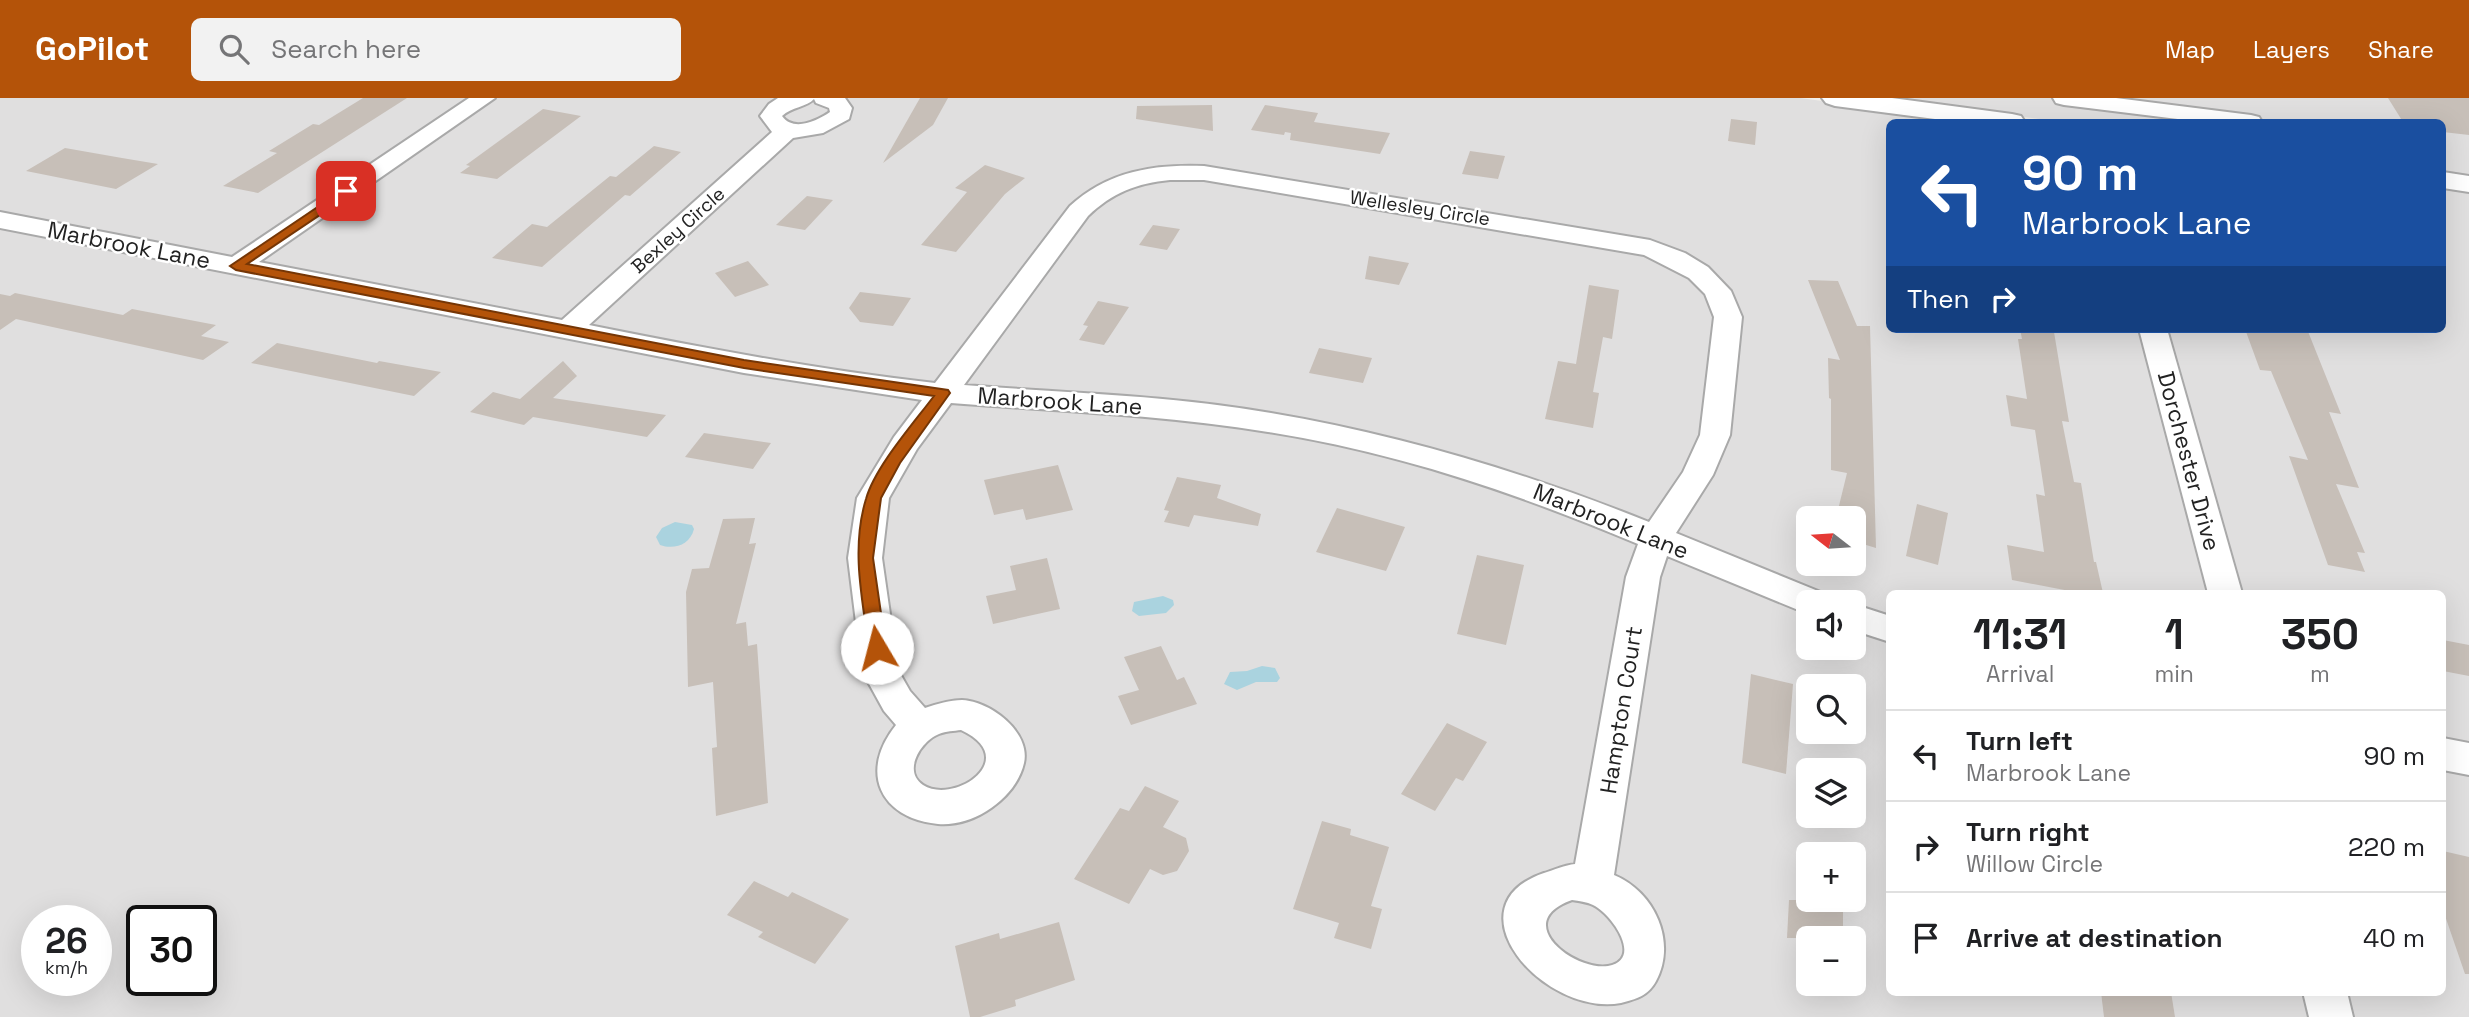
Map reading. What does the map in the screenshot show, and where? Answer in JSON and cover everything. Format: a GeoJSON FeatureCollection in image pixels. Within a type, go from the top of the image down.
{"type":"FeatureCollection","features":[{"type":"Feature","properties":{"kind":"street"},"geometry":{"type":"LineString","coordinates":[[236,266],[484,98]]}},
{"type":"Feature","properties":{"kind":"street"},"geometry":{"type":"LineString","coordinates":[[803,98],[783,104],[771,116],[772,122],[788,130],[813,129],[835,121],[841,108],[838,103],[824,98]]}},
{"type":"Feature","properties":{"kind":"street"},"geometry":{"type":"LineString","coordinates":[[1835,98],[1990,119]]}},
{"type":"Feature","properties":{"kind":"street"},"geometry":{"type":"LineString","coordinates":[[2064,98],[2201,107],[2241,119]]}},
{"type":"Feature","properties":{"kind":"street","name":"Bexley Circle"},"geometry":{"type":"LineString","coordinates":[[568,330],[788,130]]}},
{"type":"Feature","properties":{"kind":"street","name":"Wellesley Circle"},"geometry":{"type":"LineString","coordinates":[[919,726],[897,701],[880,671],[865,558],[873,498],[882,479],[943,393],[1079,211],[1098,194],[1142,176],[1204,173],[1621,241],[1667,254],[1695,270],[1720,293],[1728,317],[1715,435],[1697,475],[1668,516],[1657,538]]}},
{"type":"Feature","properties":{"kind":"street"},"geometry":{"type":"LineString","coordinates":[[2446,180],[2469,184]]}},
{"type":"Feature","properties":{"kind":"street","name":"Marbrook Lane"},"geometry":{"type":"LineString","coordinates":[[0,220],[757,366],[872,385],[943,393],[1177,410],[1269,422],[1363,441],[1458,465],[1553,496],[1796,596]]}},
{"type":"Feature","properties":{"kind":"street","name":"Dorchester Drive"},"geometry":{"type":"LineString","coordinates":[[2154,333],[2224,590]]}},
{"type":"Feature","properties":{"kind":"street","name":"Hampton Court"},"geometry":{"type":"LineString","coordinates":[[1592,885],[1643,577],[1657,538]]}},
{"type":"Feature","properties":{"kind":"street"},"geometry":{"type":"LineString","coordinates":[[1866,621],[1886,628]]}},
{"type":"Feature","properties":{"kind":"street"},"geometry":{"type":"LineString","coordinates":[[2446,755],[2469,759]]}},
{"type":"Feature","properties":{"kind":"street"},"geometry":{"type":"LineString","coordinates":[[2326,996],[2331,1017]]}},
{"type":"Feature","properties":{"kind":"shaded area"},"geometry":{"type":"Polygon","coordinates":[[[0,98],[1800,98],[1957,119],[1886,119],[1886,333],[2446,333],[2446,186],[2469,190],[2469,1017],[0,1017],[0,98]]]}},
{"type":"Feature","properties":{"kind":"shaded area"},"geometry":{"type":"Polygon","coordinates":[[[1883,98],[2469,98],[2469,179],[2446,175],[2446,119],[2039,119],[1883,98]]]}},
{"type":"Feature","properties":{"kind":"water"},"geometry":{"type":"Polygon","coordinates":[[[675,522],[692,525],[694,529],[689,539],[681,545],[660,545],[656,537],[662,528],[675,522]]]}},
{"type":"Feature","properties":{"kind":"water"},"geometry":{"type":"Polygon","coordinates":[[[1163,596],[1173,600],[1174,605],[1166,613],[1139,616],[1132,611],[1134,602],[1163,596]]]}},
{"type":"Feature","properties":{"kind":"water"},"geometry":{"type":"Polygon","coordinates":[[[1262,666],[1275,668],[1280,678],[1277,682],[1256,682],[1237,690],[1224,684],[1230,672],[1247,671],[1262,666]]]}},
{"type":"Feature","properties":{"kind":"building"},"geometry":{"type":"Polygon","coordinates":[[[363,98],[407,98],[258,193],[223,186],[277,153],[269,151],[363,98]]]}},
{"type":"Feature","properties":{"kind":"building"},"geometry":{"type":"Polygon","coordinates":[[[920,98],[948,98],[933,125],[883,163],[920,98]]]}},
{"type":"Feature","properties":{"kind":"building"},"geometry":{"type":"Polygon","coordinates":[[[2388,98],[2469,98],[2469,135],[2446,132],[2446,119],[2401,119],[2388,98]]]}},
{"type":"Feature","properties":{"kind":"building"},"geometry":{"type":"Polygon","coordinates":[[[1212,105],[1213,131],[1136,119],[1137,106],[1212,105]]]}},
{"type":"Feature","properties":{"kind":"building"},"geometry":{"type":"Polygon","coordinates":[[[1265,105],[1318,113],[1314,122],[1390,133],[1380,154],[1290,140],[1291,133],[1285,132],[1284,135],[1251,130],[1265,105]]]}},
{"type":"Feature","properties":{"kind":"building"},"geometry":{"type":"Polygon","coordinates":[[[543,109],[581,116],[497,179],[460,173],[470,166],[466,165],[543,109]]]}},
{"type":"Feature","properties":{"kind":"building"},"geometry":{"type":"Polygon","coordinates":[[[1731,119],[1757,122],[1755,145],[1728,141],[1731,119]]]}},
{"type":"Feature","properties":{"kind":"building"},"geometry":{"type":"Polygon","coordinates":[[[654,146],[681,152],[630,196],[625,195],[542,267],[492,258],[532,224],[547,227],[610,176],[616,177],[654,146]]]}},
{"type":"Feature","properties":{"kind":"building"},"geometry":{"type":"Polygon","coordinates":[[[65,148],[158,164],[116,189],[26,171],[65,148]]]}},
{"type":"Feature","properties":{"kind":"building"},"geometry":{"type":"Polygon","coordinates":[[[1470,151],[1505,156],[1498,179],[1462,174],[1470,151]]]}},
{"type":"Feature","properties":{"kind":"building"},"geometry":{"type":"Polygon","coordinates":[[[985,165],[1025,178],[1005,194],[956,252],[921,245],[967,192],[955,188],[985,165]]]}},
{"type":"Feature","properties":{"kind":"building"},"geometry":{"type":"Polygon","coordinates":[[[807,196],[833,200],[805,230],[776,225],[807,196]]]}},
{"type":"Feature","properties":{"kind":"building"},"geometry":{"type":"Polygon","coordinates":[[[1153,225],[1180,229],[1167,250],[1139,245],[1153,225]]]}},
{"type":"Feature","properties":{"kind":"building"},"geometry":{"type":"Polygon","coordinates":[[[1369,256],[1409,263],[1399,285],[1365,279],[1369,256]]]}},
{"type":"Feature","properties":{"kind":"building"},"geometry":{"type":"Polygon","coordinates":[[[748,261],[769,285],[735,297],[715,273],[748,261]]]}},
{"type":"Feature","properties":{"kind":"building"},"geometry":{"type":"Polygon","coordinates":[[[1808,280],[1838,281],[1857,326],[1870,326],[1876,548],[1866,545],[1866,506],[1839,506],[1847,473],[1831,470],[1828,358],[1840,360],[1808,280]]]}},
{"type":"Feature","properties":{"kind":"building"},"geometry":{"type":"Polygon","coordinates":[[[1589,285],[1619,290],[1612,339],[1603,337],[1593,392],[1599,393],[1593,428],[1545,419],[1558,361],[1576,364],[1589,285]]]}},
{"type":"Feature","properties":{"kind":"building"},"geometry":{"type":"Polygon","coordinates":[[[860,292],[911,298],[893,326],[860,322],[849,308],[860,292]]]}},
{"type":"Feature","properties":{"kind":"building"},"geometry":{"type":"Polygon","coordinates":[[[15,293],[123,315],[132,309],[216,325],[201,336],[229,342],[203,360],[16,319],[0,330],[0,294],[10,296],[15,293]]]}},
{"type":"Feature","properties":{"kind":"building"},"geometry":{"type":"Polygon","coordinates":[[[1098,301],[1129,307],[1104,345],[1079,340],[1088,326],[1083,325],[1098,301]]]}},
{"type":"Feature","properties":{"kind":"building"},"geometry":{"type":"Polygon","coordinates":[[[2021,333],[2054,333],[2069,422],[2062,421],[2074,482],[2081,483],[2094,562],[2102,590],[2064,590],[2012,580],[2007,545],[2044,552],[2036,494],[2045,496],[2035,430],[2011,426],[2006,395],[2027,399],[2018,339],[2022,339],[2021,333]]]}},
{"type":"Feature","properties":{"kind":"building"},"geometry":{"type":"Polygon","coordinates":[[[2246,333],[2309,333],[2341,414],[2329,412],[2359,488],[2336,484],[2365,553],[2357,552],[2365,572],[2328,565],[2289,456],[2308,460],[2271,371],[2260,370],[2246,333]]]}},
{"type":"Feature","properties":{"kind":"building"},"geometry":{"type":"Polygon","coordinates":[[[277,343],[377,363],[379,361],[441,372],[414,396],[251,363],[277,343]]]}},
{"type":"Feature","properties":{"kind":"building"},"geometry":{"type":"Polygon","coordinates":[[[1319,348],[1372,358],[1363,383],[1309,373],[1319,348]]]}},
{"type":"Feature","properties":{"kind":"building"},"geometry":{"type":"Polygon","coordinates":[[[563,361],[577,376],[553,398],[666,415],[647,437],[533,417],[524,425],[470,412],[493,392],[520,399],[563,361]]]}},
{"type":"Feature","properties":{"kind":"building"},"geometry":{"type":"Polygon","coordinates":[[[704,433],[771,443],[753,469],[685,457],[704,433]]]}},
{"type":"Feature","properties":{"kind":"building"},"geometry":{"type":"Polygon","coordinates":[[[1058,465],[1073,510],[1026,520],[1023,509],[994,515],[984,480],[1058,465]]]}},
{"type":"Feature","properties":{"kind":"building"},"geometry":{"type":"Polygon","coordinates":[[[1177,477],[1221,485],[1217,498],[1261,514],[1258,526],[1194,515],[1189,527],[1164,522],[1169,511],[1164,510],[1177,477]]]}},
{"type":"Feature","properties":{"kind":"building"},"geometry":{"type":"Polygon","coordinates":[[[1917,504],[1948,513],[1938,565],[1906,556],[1917,504]]]}},
{"type":"Feature","properties":{"kind":"building"},"geometry":{"type":"Polygon","coordinates":[[[1337,508],[1405,527],[1386,571],[1316,552],[1337,508]]]}},
{"type":"Feature","properties":{"kind":"building"},"geometry":{"type":"Polygon","coordinates":[[[755,518],[749,544],[756,543],[736,624],[746,622],[748,646],[757,644],[768,803],[716,816],[712,748],[717,747],[713,682],[688,687],[686,592],[692,569],[709,568],[723,519],[755,518]]]}},
{"type":"Feature","properties":{"kind":"building"},"geometry":{"type":"Polygon","coordinates":[[[1477,555],[1524,565],[1506,645],[1457,634],[1477,555]]]}},
{"type":"Feature","properties":{"kind":"building"},"geometry":{"type":"Polygon","coordinates":[[[1047,558],[1060,609],[993,624],[986,596],[1016,590],[1010,566],[1047,558]]]}},
{"type":"Feature","properties":{"kind":"building"},"geometry":{"type":"Polygon","coordinates":[[[2446,641],[2469,645],[2469,676],[2446,672],[2446,641]]]}},
{"type":"Feature","properties":{"kind":"building"},"geometry":{"type":"Polygon","coordinates":[[[1161,646],[1177,680],[1184,677],[1197,704],[1131,725],[1118,696],[1139,690],[1124,657],[1161,646]]]}},
{"type":"Feature","properties":{"kind":"building"},"geometry":{"type":"Polygon","coordinates":[[[1751,674],[1793,684],[1786,774],[1742,763],[1751,674]]]}},
{"type":"Feature","properties":{"kind":"building"},"geometry":{"type":"Polygon","coordinates":[[[1447,723],[1487,742],[1463,781],[1456,778],[1435,811],[1401,794],[1447,723]]]}},
{"type":"Feature","properties":{"kind":"building"},"geometry":{"type":"Polygon","coordinates":[[[1145,786],[1179,801],[1163,827],[1186,838],[1189,851],[1177,871],[1163,875],[1150,869],[1129,904],[1074,879],[1120,808],[1129,811],[1145,786]]]}},
{"type":"Feature","properties":{"kind":"building"},"geometry":{"type":"Polygon","coordinates":[[[1322,821],[1351,829],[1350,835],[1389,847],[1371,906],[1382,909],[1371,949],[1334,938],[1339,923],[1293,909],[1322,821]]]}},
{"type":"Feature","properties":{"kind":"building"},"geometry":{"type":"Polygon","coordinates":[[[2446,852],[2469,857],[2469,974],[2465,974],[2446,919],[2446,852]]]}},
{"type":"Feature","properties":{"kind":"building"},"geometry":{"type":"Polygon","coordinates":[[[754,881],[788,897],[792,892],[849,919],[815,964],[758,937],[763,932],[727,915],[754,881]]]}},
{"type":"Feature","properties":{"kind":"building"},"geometry":{"type":"Polygon","coordinates":[[[1789,900],[1796,900],[1796,912],[1843,912],[1843,926],[1796,926],[1796,938],[1787,938],[1789,900]]]}},
{"type":"Feature","properties":{"kind":"building"},"geometry":{"type":"Polygon","coordinates":[[[1059,922],[1075,980],[1015,1000],[1016,1006],[980,1017],[970,1017],[955,946],[999,933],[1000,939],[1059,922]]]}},
{"type":"Feature","properties":{"kind":"building"},"geometry":{"type":"Polygon","coordinates":[[[2101,996],[2172,996],[2175,1017],[2104,1017],[2101,996]]]}},
{"type":"Feature","properties":{"kind":"route"},"geometry":{"type":"LineString","coordinates":[[346,191],[236,266],[744,364],[872,385],[943,393],[893,461],[873,498],[865,558],[877,648]]}}]}
